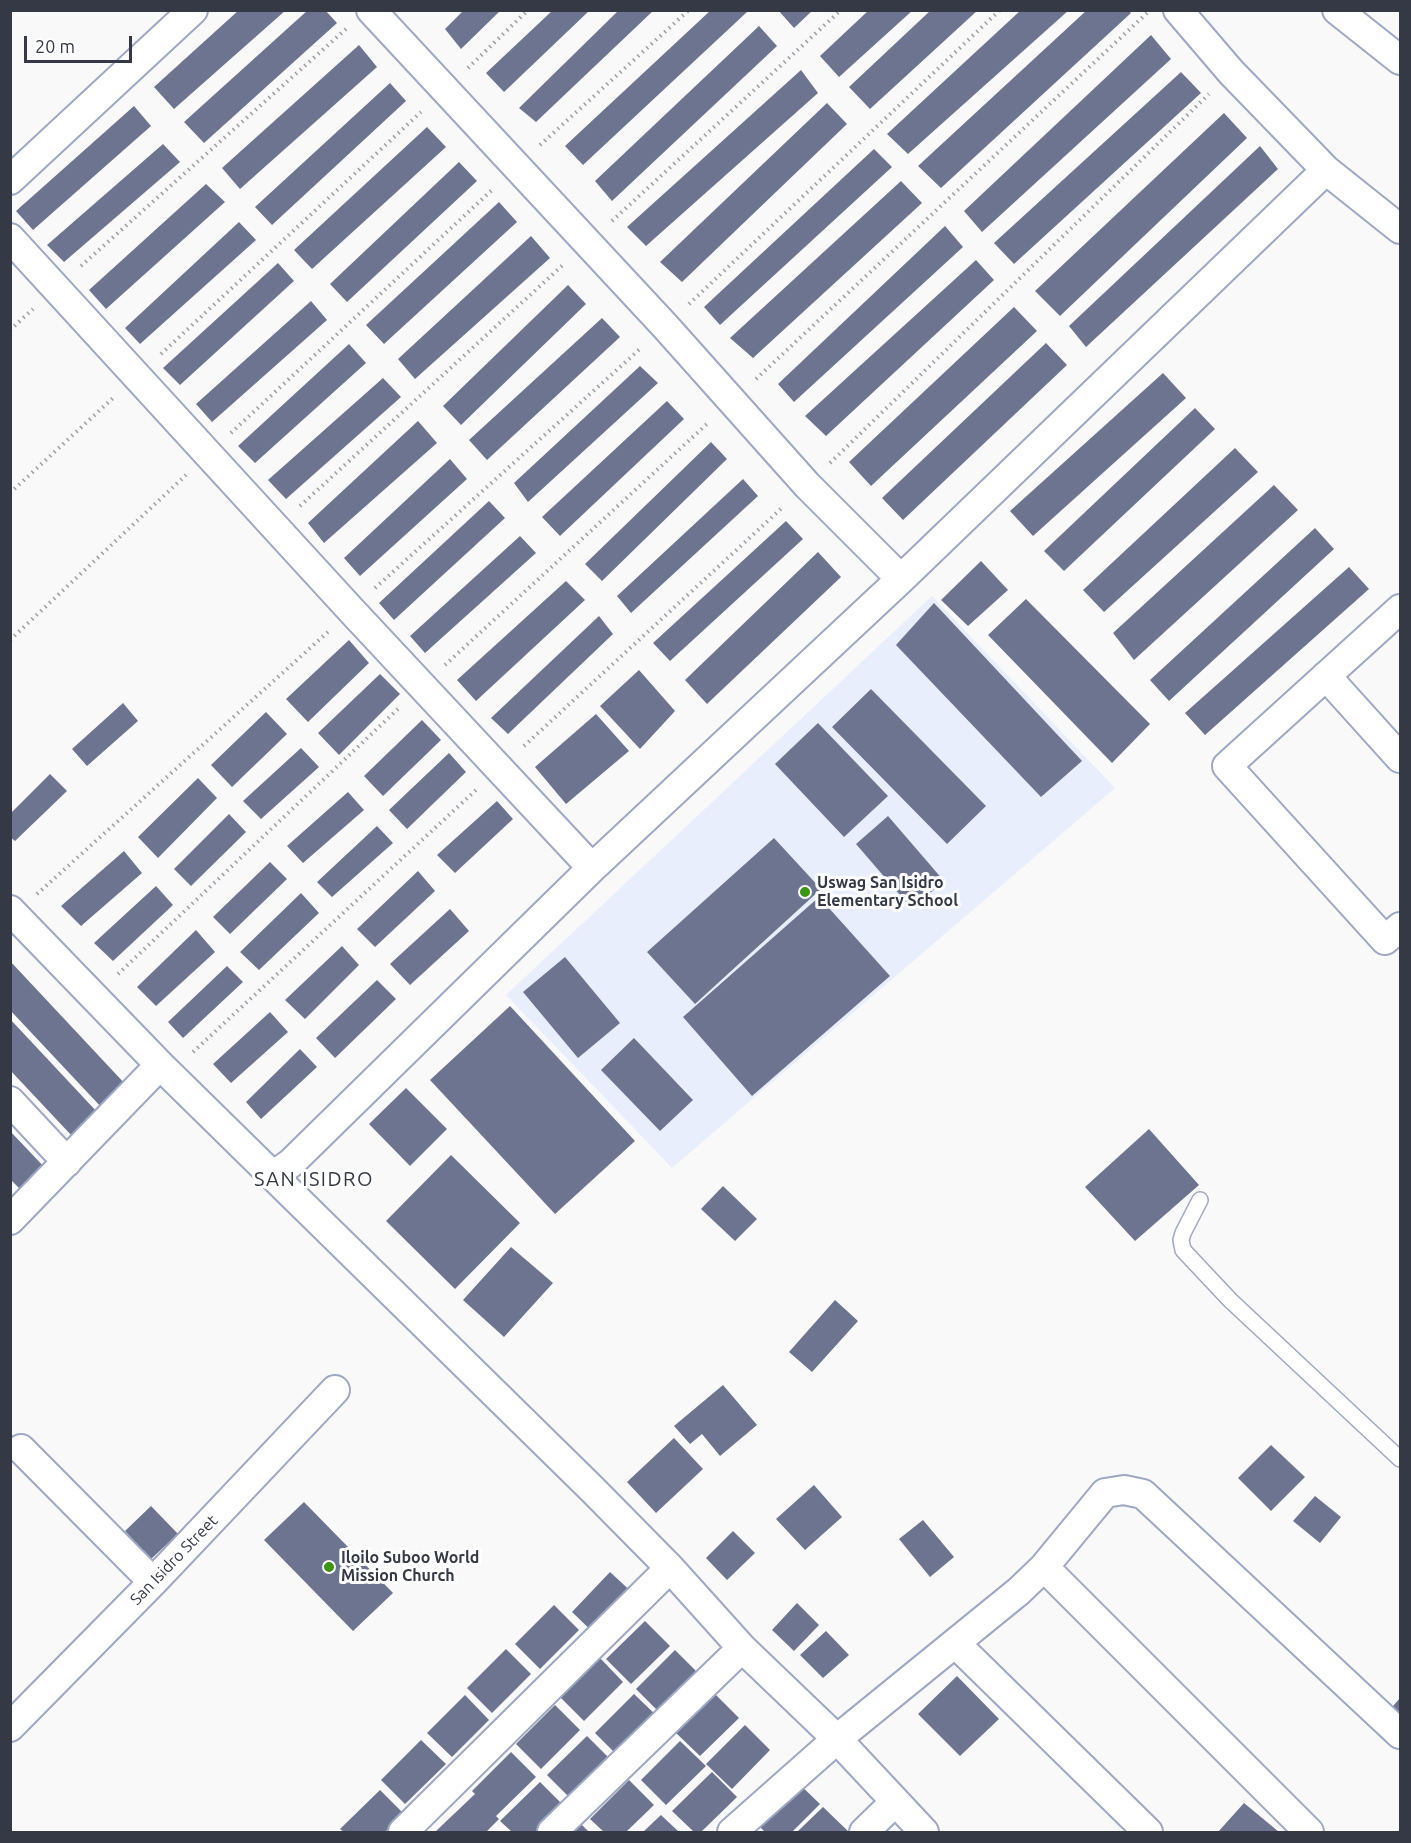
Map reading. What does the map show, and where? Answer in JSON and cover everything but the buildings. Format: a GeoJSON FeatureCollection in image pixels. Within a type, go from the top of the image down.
{"type":"FeatureCollection","features":[{"type":"Feature","properties":{"kind":"street"},"geometry":{"type":"LineString","coordinates":[[10,180],[193,10]]}},
{"type":"Feature","properties":{"kind":"street"},"geometry":{"type":"LineString","coordinates":[[1178,10],[1231,72],[1326,170],[1401,229]]}},
{"type":"Feature","properties":{"kind":"street"},"geometry":{"type":"LineString","coordinates":[[1337,10],[1401,60]]}},
{"type":"Feature","properties":{"kind":"street"},"geometry":{"type":"LineString","coordinates":[[360,18],[445,89],[665,326],[807,485],[901,579]]}},
{"type":"Feature","properties":{"kind":"street"},"geometry":{"type":"LineString","coordinates":[[274,1175],[299,1155],[592,868],[901,579],[1326,170]]}},
{"type":"Feature","properties":{"kind":"street"},"geometry":{"type":"LineString","coordinates":[[10,238],[351,610],[592,868]]}},
{"type":"Feature","properties":{"kind":"street"},"geometry":{"type":"LineString","coordinates":[[1401,609],[1227,766],[1385,940],[1401,927]]}},
{"type":"Feature","properties":{"kind":"street"},"geometry":{"type":"LineString","coordinates":[[1326,676],[1401,758]]}},
{"type":"Feature","properties":{"kind":"street"},"geometry":{"type":"LineString","coordinates":[[12,913],[165,1070],[670,1568],[742,1648],[837,1739],[924,1833]]}},
{"type":"Feature","properties":{"kind":"street"},"geometry":{"type":"LineString","coordinates":[[10,1220],[67,1162],[165,1070]]}},
{"type":"Feature","properties":{"kind":"street"},"geometry":{"type":"LineString","coordinates":[[10,1101],[67,1162]]}},
{"type":"Feature","properties":{"kind":"street","name":"San Isidro Street"},"geometry":{"type":"LineString","coordinates":[[10,1727],[153,1582],[335,1390]]}},
{"type":"Feature","properties":{"kind":"street"},"geometry":{"type":"LineString","coordinates":[[21,1449],[153,1582]]}},
{"type":"Feature","properties":{"kind":"street"},"geometry":{"type":"LineString","coordinates":[[732,1833],[837,1739],[1019,1591],[1044,1567],[1105,1493],[1124,1490],[1143,1494],[1401,1734]]}},
{"type":"Feature","properties":{"kind":"street"},"geometry":{"type":"LineString","coordinates":[[1044,1567],[1309,1833]]}},
{"type":"Feature","properties":{"kind":"street"},"geometry":{"type":"LineString","coordinates":[[403,1833],[670,1568]]}},
{"type":"Feature","properties":{"kind":"street"},"geometry":{"type":"LineString","coordinates":[[954,1642],[1148,1833]]}},
{"type":"Feature","properties":{"kind":"street"},"geometry":{"type":"LineString","coordinates":[[552,1833],[742,1648]]}},
{"type":"Feature","properties":{"kind":"street"},"geometry":{"type":"LineString","coordinates":[[864,1833],[895,1802]]}},
{"type":"Feature","properties":{"kind":"lane"},"geometry":{"type":"LineString","coordinates":[[1200,1200],[1183,1233],[1181,1240],[1183,1250],[1230,1300],[1401,1459]]}},
{"type":"Feature","properties":{"kind":"path"},"geometry":{"type":"LineString","coordinates":[[10,493],[528,10]]}},
{"type":"Feature","properties":{"kind":"path"},"geometry":{"type":"LineString","coordinates":[[10,640],[688,10]]}},
{"type":"Feature","properties":{"kind":"path"},"geometry":{"type":"LineString","coordinates":[[276,528],[842,10]]}},
{"type":"Feature","properties":{"kind":"path"},"geometry":{"type":"LineString","coordinates":[[12,913],[665,326],[1000,10]]}},
{"type":"Feature","properties":{"kind":"path"},"geometry":{"type":"LineString","coordinates":[[94,997],[422,686],[732,401],[1150,10]]}},
{"type":"Feature","properties":{"kind":"path"},"geometry":{"type":"LineString","coordinates":[[56,288],[360,18]]}},
{"type":"Feature","properties":{"kind":"path"},"geometry":{"type":"LineString","coordinates":[[165,1070],[499,769],[807,485],[1231,72]]}},
{"type":"Feature","properties":{"kind":"shaded area","name":"Uswag San Isidro Elementary School"},"geometry":{"type":"Polygon","coordinates":[[[932,596],[1115,788],[672,1168],[506,995],[932,596]]]}},
{"type":"Feature","properties":{"kind":"place","name":"Uswag San Isidro Elementary School"},"geometry":{"type":"Point","coordinates":[805,892]}},
{"type":"Feature","properties":{"kind":"place","name":"Iloilo Suboo World Mission Church"},"geometry":{"type":"Point","coordinates":[329,1567]}},
{"type":"Feature","properties":{"kind":"district","name":"SAN ISIDRO"},"geometry":{"type":"Point","coordinates":[314,1179]}}]}
